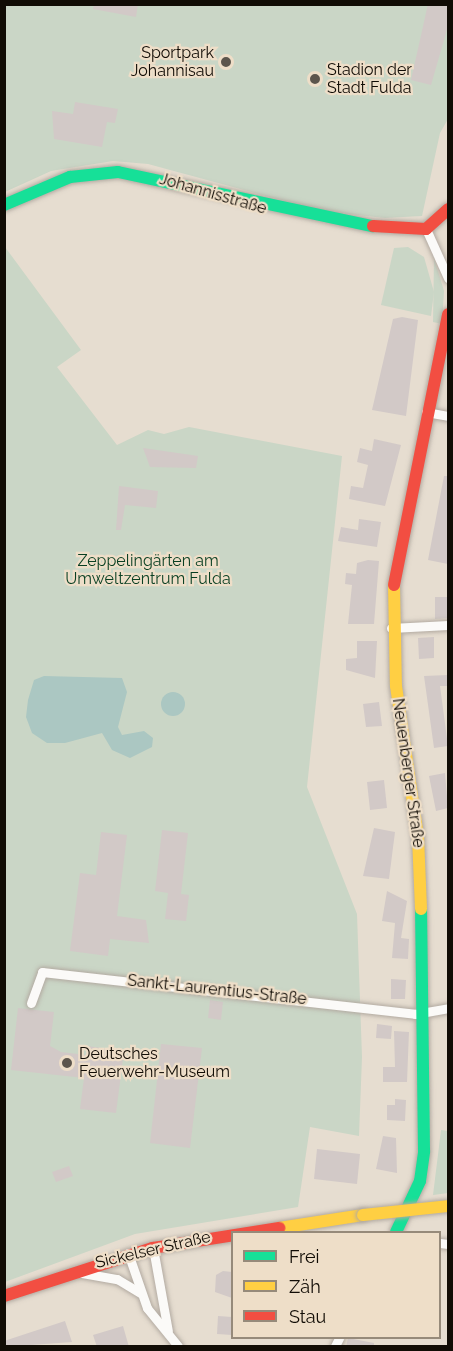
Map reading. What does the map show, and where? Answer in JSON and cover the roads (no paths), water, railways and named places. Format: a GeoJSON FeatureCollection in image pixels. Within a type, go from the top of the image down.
{"type":"FeatureCollection","features":[{"type":"Feature","properties":{"kind":"street","name":"Johannisstraße"},"geometry":{"type":"LineString","coordinates":[[4,205],[70,177],[118,172],[320,220],[426,229]]}},
{"type":"Feature","properties":{"kind":"street"},"geometry":{"type":"LineString","coordinates":[[448,209],[426,229],[448,278]]}},
{"type":"Feature","properties":{"kind":"street","name":"Neuenberger Straße"},"geometry":{"type":"LineString","coordinates":[[397,1231],[420,1181],[424,1151],[424,1014],[418,837],[392,628],[394,572],[448,314]]}},
{"type":"Feature","properties":{"kind":"street"},"geometry":{"type":"LineString","coordinates":[[426,412],[448,416]]}},
{"type":"Feature","properties":{"kind":"street"},"geometry":{"type":"LineString","coordinates":[[392,628],[448,625]]}},
{"type":"Feature","properties":{"kind":"street","name":"Sankt-Laurentius-Straße"},"geometry":{"type":"LineString","coordinates":[[30,1003],[42,972],[424,1014]]}},
{"type":"Feature","properties":{"kind":"street"},"geometry":{"type":"LineString","coordinates":[[424,1014],[448,1008]]}},
{"type":"Feature","properties":{"kind":"street","name":"Sickelser Straße"},"geometry":{"type":"LineString","coordinates":[[261,1231],[363,1215],[448,1206]]}},
{"type":"Feature","properties":{"kind":"street","name":"Sickelser Straße"},"geometry":{"type":"LineString","coordinates":[[4,1296],[128,1253],[231,1236]]}},
{"type":"Feature","properties":{"kind":"street"},"geometry":{"type":"LineString","coordinates":[[153,1248],[168,1331]]}},
{"type":"Feature","properties":{"kind":"street"},"geometry":{"type":"LineString","coordinates":[[128,1253],[140,1293],[178,1347]]}},
{"type":"Feature","properties":{"kind":"street"},"geometry":{"type":"LineString","coordinates":[[71,1271],[117,1279],[140,1293]]}},
{"type":"Feature","properties":{"kind":"water"},"geometry":{"type":"Polygon","coordinates":[[[44,676],[122,678],[127,692],[118,727],[122,735],[144,731],[153,738],[152,747],[130,758],[112,750],[102,733],[65,743],[47,743],[32,733],[26,717],[34,680],[44,676]]]}},
{"type":"Feature","properties":{"kind":"water"},"geometry":{"type":"Polygon","coordinates":[[[173,692],[182,695],[185,704],[182,713],[173,716],[164,713],[161,704],[164,695],[173,692]]]}},
{"type":"Feature","properties":{"kind":"place","name":"Sportpark Johannisau"},"geometry":{"type":"Point","coordinates":[226,62]}},
{"type":"Feature","properties":{"kind":"place","name":"Stadion der Stadt Fulda"},"geometry":{"type":"Point","coordinates":[315,79]}},
{"type":"Feature","properties":{"kind":"place","name":"Deutsches Feuerwehr-Museum"},"geometry":{"type":"Point","coordinates":[67,1063]}},
{"type":"Feature","properties":{"kind":"park label","name":"Zeppelingärten am Umweltzentrum Fulda"},"geometry":{"type":"Point","coordinates":[148,570]}}]}
